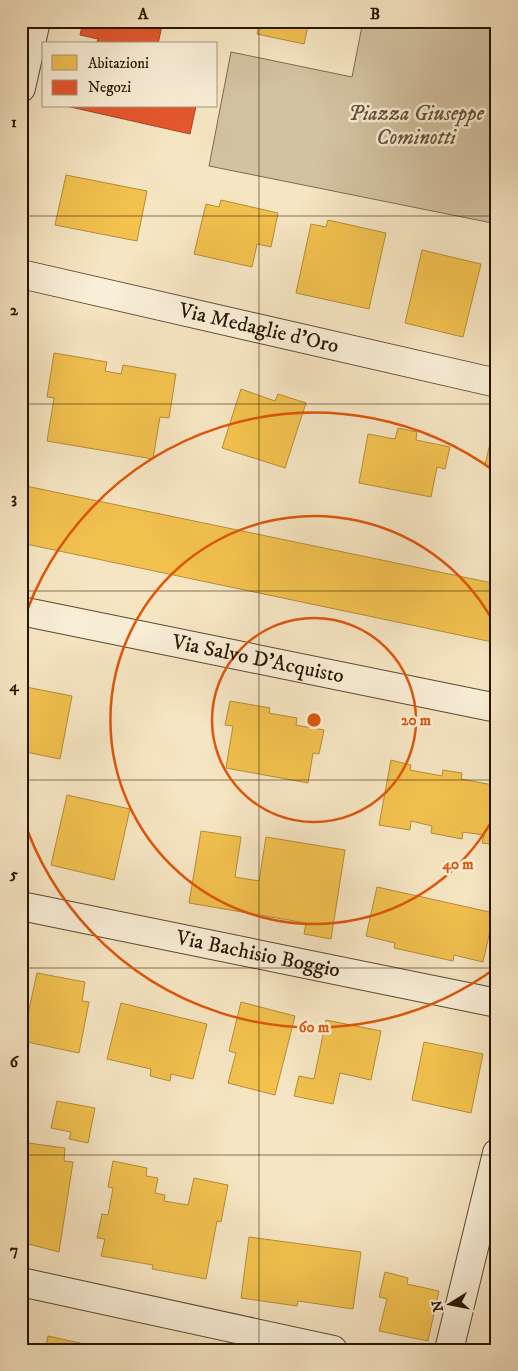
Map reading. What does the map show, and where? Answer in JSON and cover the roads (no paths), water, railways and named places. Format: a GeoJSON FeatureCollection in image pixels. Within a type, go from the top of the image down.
{"type":"FeatureCollection","features":[{"type":"Feature","properties":{"kind":"street"},"geometry":{"type":"LineString","coordinates":[[21,88],[36,21]]}},
{"type":"Feature","properties":{"kind":"street","name":"Via Medaglie d'Oro"},"geometry":{"type":"LineString","coordinates":[[21,274],[497,383]]}},
{"type":"Feature","properties":{"kind":"street","name":"Via Salvo D'Acquisto"},"geometry":{"type":"LineString","coordinates":[[21,611],[497,708]]}},
{"type":"Feature","properties":{"kind":"street","name":"Via Bachisio Boggio"},"geometry":{"type":"LineString","coordinates":[[21,906],[497,1003]]}},
{"type":"Feature","properties":{"kind":"street"},"geometry":{"type":"LineString","coordinates":[[449,1350],[497,1153]]}},
{"type":"Feature","properties":{"kind":"street"},"geometry":{"type":"LineString","coordinates":[[21,1282],[333,1350]]}},
{"type":"Feature","properties":{"kind":"park label","name":"Piazza Giuseppe Cominotti"},"geometry":{"type":"Point","coordinates":[416,126]}}]}
